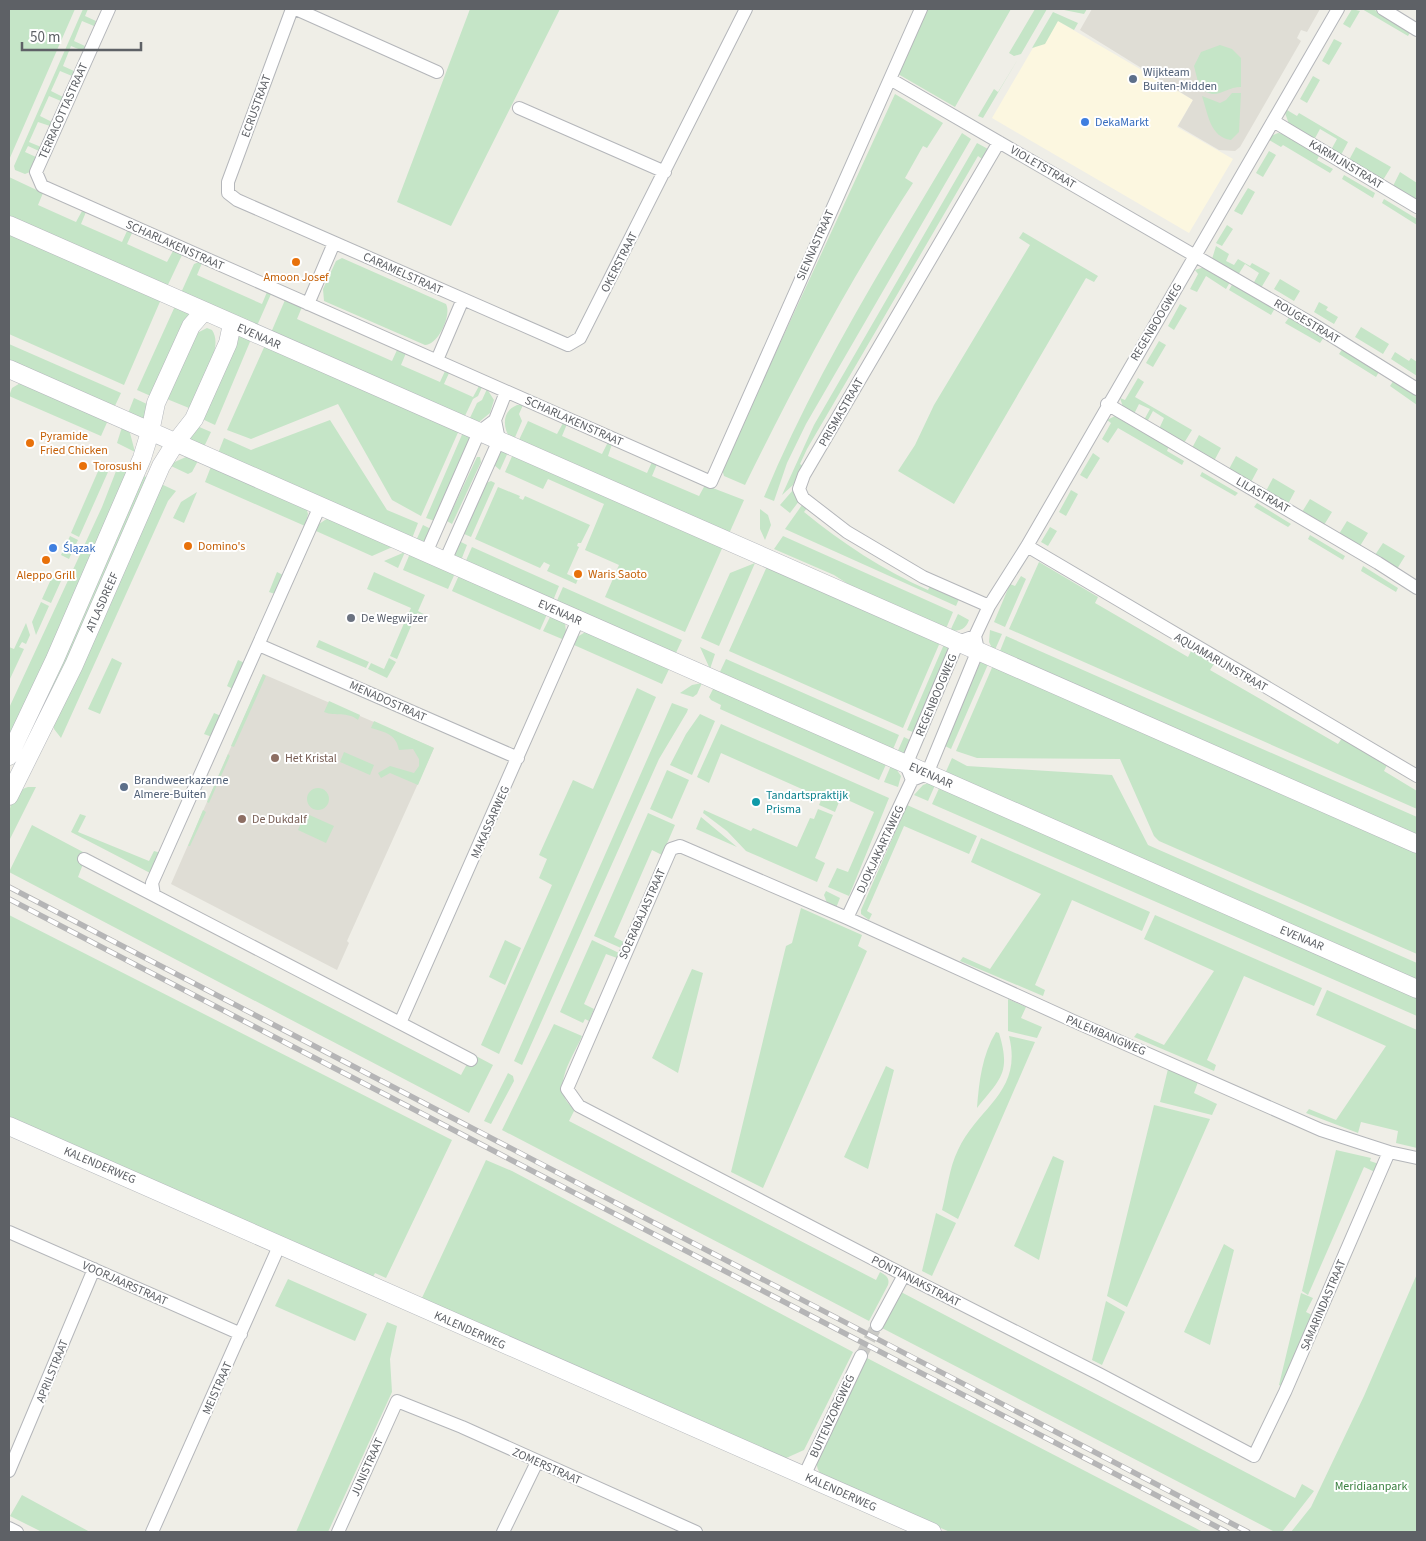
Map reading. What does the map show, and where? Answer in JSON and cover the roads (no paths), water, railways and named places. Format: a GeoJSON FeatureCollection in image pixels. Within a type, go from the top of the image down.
{"type":"FeatureCollection","features":[{"type":"Feature","properties":{"kind":"main road","name":"EVENAAR"},"geometry":{"type":"LineString","coordinates":[[9,224],[232,324],[958,642],[977,643],[1417,844]]}},
{"type":"Feature","properties":{"kind":"main road"},"geometry":{"type":"LineString","coordinates":[[150,432],[156,403],[190,326],[204,311]]}},
{"type":"Feature","properties":{"kind":"main road","name":"EVENAAR"},"geometry":{"type":"LineString","coordinates":[[176,442],[194,419],[228,343],[232,324]]}},
{"type":"Feature","properties":{"kind":"main road","name":"EVENAAR"},"geometry":{"type":"LineString","coordinates":[[10,372],[176,442],[445,561],[915,773],[1417,989]]}},
{"type":"Feature","properties":{"kind":"main road","name":"ATLASDREEF"},"geometry":{"type":"LineString","coordinates":[[9,796],[15,757],[140,463],[150,432]]}},
{"type":"Feature","properties":{"kind":"main road","name":"ATLASDREEF"},"geometry":{"type":"LineString","coordinates":[[15,757],[74,665],[161,466],[176,442]]}},
{"type":"Feature","properties":{"kind":"main road","name":"KALENDERWEG"},"geometry":{"type":"LineString","coordinates":[[9,1126],[932,1532]]}},
{"type":"Feature","properties":{"kind":"street","name":"TERRACOTTASTRAAT"},"geometry":{"type":"LineString","coordinates":[[42,186],[36,172],[109,9]]}},
{"type":"Feature","properties":{"kind":"street","name":"ECRUSTRAAT"},"geometry":{"type":"LineString","coordinates":[[237,200],[228,193],[228,182],[292,9]]}},
{"type":"Feature","properties":{"kind":"street"},"geometry":{"type":"LineString","coordinates":[[296,9],[438,72]]}},
{"type":"Feature","properties":{"kind":"street","name":"SIENNASTRAAT"},"geometry":{"type":"LineString","coordinates":[[711,482],[921,9]]}},
{"type":"Feature","properties":{"kind":"street","name":"REGENBOOGWEG"},"geometry":{"type":"LineString","coordinates":[[915,773],[977,643],[989,606],[1027,546],[1107,404],[1338,9]]}},
{"type":"Feature","properties":{"kind":"street"},"geometry":{"type":"LineString","coordinates":[[1383,9],[1417,30]]}},
{"type":"Feature","properties":{"kind":"street","name":"OKERSTRAAT"},"geometry":{"type":"LineString","coordinates":[[568,345],[580,338],[665,172],[741,10]]}},
{"type":"Feature","properties":{"kind":"street","name":"VIOLETSTRAAT"},"geometry":{"type":"LineString","coordinates":[[890,79],[1195,255]]}},
{"type":"Feature","properties":{"kind":"street"},"geometry":{"type":"LineString","coordinates":[[519,108],[665,172]]}},
{"type":"Feature","properties":{"kind":"street","name":"KARMIJNSTRAAT"},"geometry":{"type":"LineString","coordinates":[[1273,121],[1417,207]]}},
{"type":"Feature","properties":{"kind":"street","name":"PRISMASTRAAT"},"geometry":{"type":"LineString","coordinates":[[989,606],[923,577],[889,558],[847,532],[803,498],[799,489],[804,475],[999,142]]}},
{"type":"Feature","properties":{"kind":"street","name":"SCHARLAKENSTRAAT"},"geometry":{"type":"LineString","coordinates":[[42,186],[711,482]]}},
{"type":"Feature","properties":{"kind":"street","name":"CARAMELSTRAAT"},"geometry":{"type":"LineString","coordinates":[[237,200],[568,345]]}},
{"type":"Feature","properties":{"kind":"street"},"geometry":{"type":"LineString","coordinates":[[308,304],[334,243]]}},
{"type":"Feature","properties":{"kind":"street","name":"ROUGESTRAAT"},"geometry":{"type":"LineString","coordinates":[[1195,255],[1417,389]]}},
{"type":"Feature","properties":{"kind":"street"},"geometry":{"type":"LineString","coordinates":[[437,360],[463,300]]}},
{"type":"Feature","properties":{"kind":"street"},"geometry":{"type":"LineString","coordinates":[[445,561],[498,440],[495,420],[506,392]]}},
{"type":"Feature","properties":{"kind":"street","name":"LILASTRAAT"},"geometry":{"type":"LineString","coordinates":[[1107,404],[1378,563],[1417,588]]}},
{"type":"Feature","properties":{"kind":"street"},"geometry":{"type":"LineString","coordinates":[[426,553],[479,432],[495,420]]}},
{"type":"Feature","properties":{"kind":"street"},"geometry":{"type":"LineString","coordinates":[[154,895],[152,883],[320,506]]}},
{"type":"Feature","properties":{"kind":"street","name":"AQUAMARIJNSTRAAT"},"geometry":{"type":"LineString","coordinates":[[1027,546],[1417,776]]}},
{"type":"Feature","properties":{"kind":"street","name":"MAKASSARWEG"},"geometry":{"type":"LineString","coordinates":[[400,1023],[578,620]]}},
{"type":"Feature","properties":{"kind":"street","name":"REGENBOOGWEG"},"geometry":{"type":"LineString","coordinates":[[915,773],[958,642]]}},
{"type":"Feature","properties":{"kind":"street","name":"MENADOSTRAAT"},"geometry":{"type":"LineString","coordinates":[[259,644],[518,758]]}},
{"type":"Feature","properties":{"kind":"street","name":"DJOKJAKARTAWEG"},"geometry":{"type":"LineString","coordinates":[[847,918],[915,773]]}},
{"type":"Feature","properties":{"kind":"street","name":"SOERABAJASTRAAT"},"geometry":{"type":"LineString","coordinates":[[579,1106],[567,1089],[670,849],[680,846],[799,898]]}},
{"type":"Feature","properties":{"kind":"street"},"geometry":{"type":"LineString","coordinates":[[84,859],[471,1060]]}},
{"type":"Feature","properties":{"kind":"street","name":"PALEMBANGWEG"},"geometry":{"type":"LineString","coordinates":[[799,898],[1321,1130],[1389,1152],[1417,1158]]}},
{"type":"Feature","properties":{"kind":"street","name":"PONTIANAKSTRAAT"},"geometry":{"type":"LineString","coordinates":[[579,1106],[1254,1456]]}},
{"type":"Feature","properties":{"kind":"street","name":"SAMARINDASTRAAT"},"geometry":{"type":"LineString","coordinates":[[1254,1456],[1285,1392],[1389,1152]]}},
{"type":"Feature","properties":{"kind":"street","name":"VOORJAARSTRAAT"},"geometry":{"type":"LineString","coordinates":[[9,1232],[241,1334]]}},
{"type":"Feature","properties":{"kind":"street","name":"MEISTRAAT"},"geometry":{"type":"LineString","coordinates":[[152,1532],[280,1244]]}},
{"type":"Feature","properties":{"kind":"street","name":"APRILSTRAAT"},"geometry":{"type":"LineString","coordinates":[[9,1471],[94,1269]]}},
{"type":"Feature","properties":{"kind":"street"},"geometry":{"type":"LineString","coordinates":[[878,1325],[904,1275]]}},
{"type":"Feature","properties":{"kind":"street","name":"BUITENZORGWEG"},"geometry":{"type":"LineString","coordinates":[[804,1476],[861,1356]]}},
{"type":"Feature","properties":{"kind":"street","name":"ZOMERSTRAAT"},"geometry":{"type":"LineString","coordinates":[[397,1401],[462,1427],[687,1531]]}},
{"type":"Feature","properties":{"kind":"street","name":"JUNISTRAAT"},"geometry":{"type":"LineString","coordinates":[[338,1532],[397,1401]]}},
{"type":"Feature","properties":{"kind":"street"},"geometry":{"type":"LineString","coordinates":[[503,1532],[537,1462]]}},
{"type":"Feature","properties":{"kind":"street"},"geometry":{"type":"LineString","coordinates":[[9,1528],[18,1532]]}},
{"type":"Feature","properties":{"kind":"tunnel"},"geometry":{"type":"LineString","coordinates":[[861,1356],[877,1325]]}},
{"type":"Feature","properties":{"kind":"railway"},"geometry":{"type":"LineString","coordinates":[[9,887],[1248,1532]]}},
{"type":"Feature","properties":{"kind":"railway"},"geometry":{"type":"LineString","coordinates":[[9,899],[1227,1532]]}},
{"type":"Feature","properties":{"kind":"place","name":"Wijkteam Buiten-Midden"},"geometry":{"type":"Point","coordinates":[1133,79]}},
{"type":"Feature","properties":{"kind":"place","name":"DekaMarkt"},"geometry":{"type":"Point","coordinates":[1085,122]}},
{"type":"Feature","properties":{"kind":"place","name":"Amoon Josef"},"geometry":{"type":"Point","coordinates":[296,262]}},
{"type":"Feature","properties":{"kind":"place","name":"Pyramide Fried Chicken"},"geometry":{"type":"Point","coordinates":[30,443]}},
{"type":"Feature","properties":{"kind":"place","name":"Torosushi"},"geometry":{"type":"Point","coordinates":[83,466]}},
{"type":"Feature","properties":{"kind":"place","name":"Domino's"},"geometry":{"type":"Point","coordinates":[188,546]}},
{"type":"Feature","properties":{"kind":"place","name":"Ślązak"},"geometry":{"type":"Point","coordinates":[53,548]}},
{"type":"Feature","properties":{"kind":"place","name":"Aleppo Grill"},"geometry":{"type":"Point","coordinates":[46,560]}},
{"type":"Feature","properties":{"kind":"place","name":"Waris Saoto"},"geometry":{"type":"Point","coordinates":[578,574]}},
{"type":"Feature","properties":{"kind":"place","name":"De Wegwijzer"},"geometry":{"type":"Point","coordinates":[351,618]}},
{"type":"Feature","properties":{"kind":"place","name":"Het Kristal"},"geometry":{"type":"Point","coordinates":[275,758]}},
{"type":"Feature","properties":{"kind":"place","name":"Brandweerkazerne Almere-Buiten"},"geometry":{"type":"Point","coordinates":[124,787]}},
{"type":"Feature","properties":{"kind":"place","name":"Tandartspraktijk Prisma"},"geometry":{"type":"Point","coordinates":[756,802]}},
{"type":"Feature","properties":{"kind":"place","name":"De Dukdalf"},"geometry":{"type":"Point","coordinates":[242,819]}},
{"type":"Feature","properties":{"kind":"park label","name":"Meridiaanpark"},"geometry":{"type":"Point","coordinates":[1371,1486]}}]}
